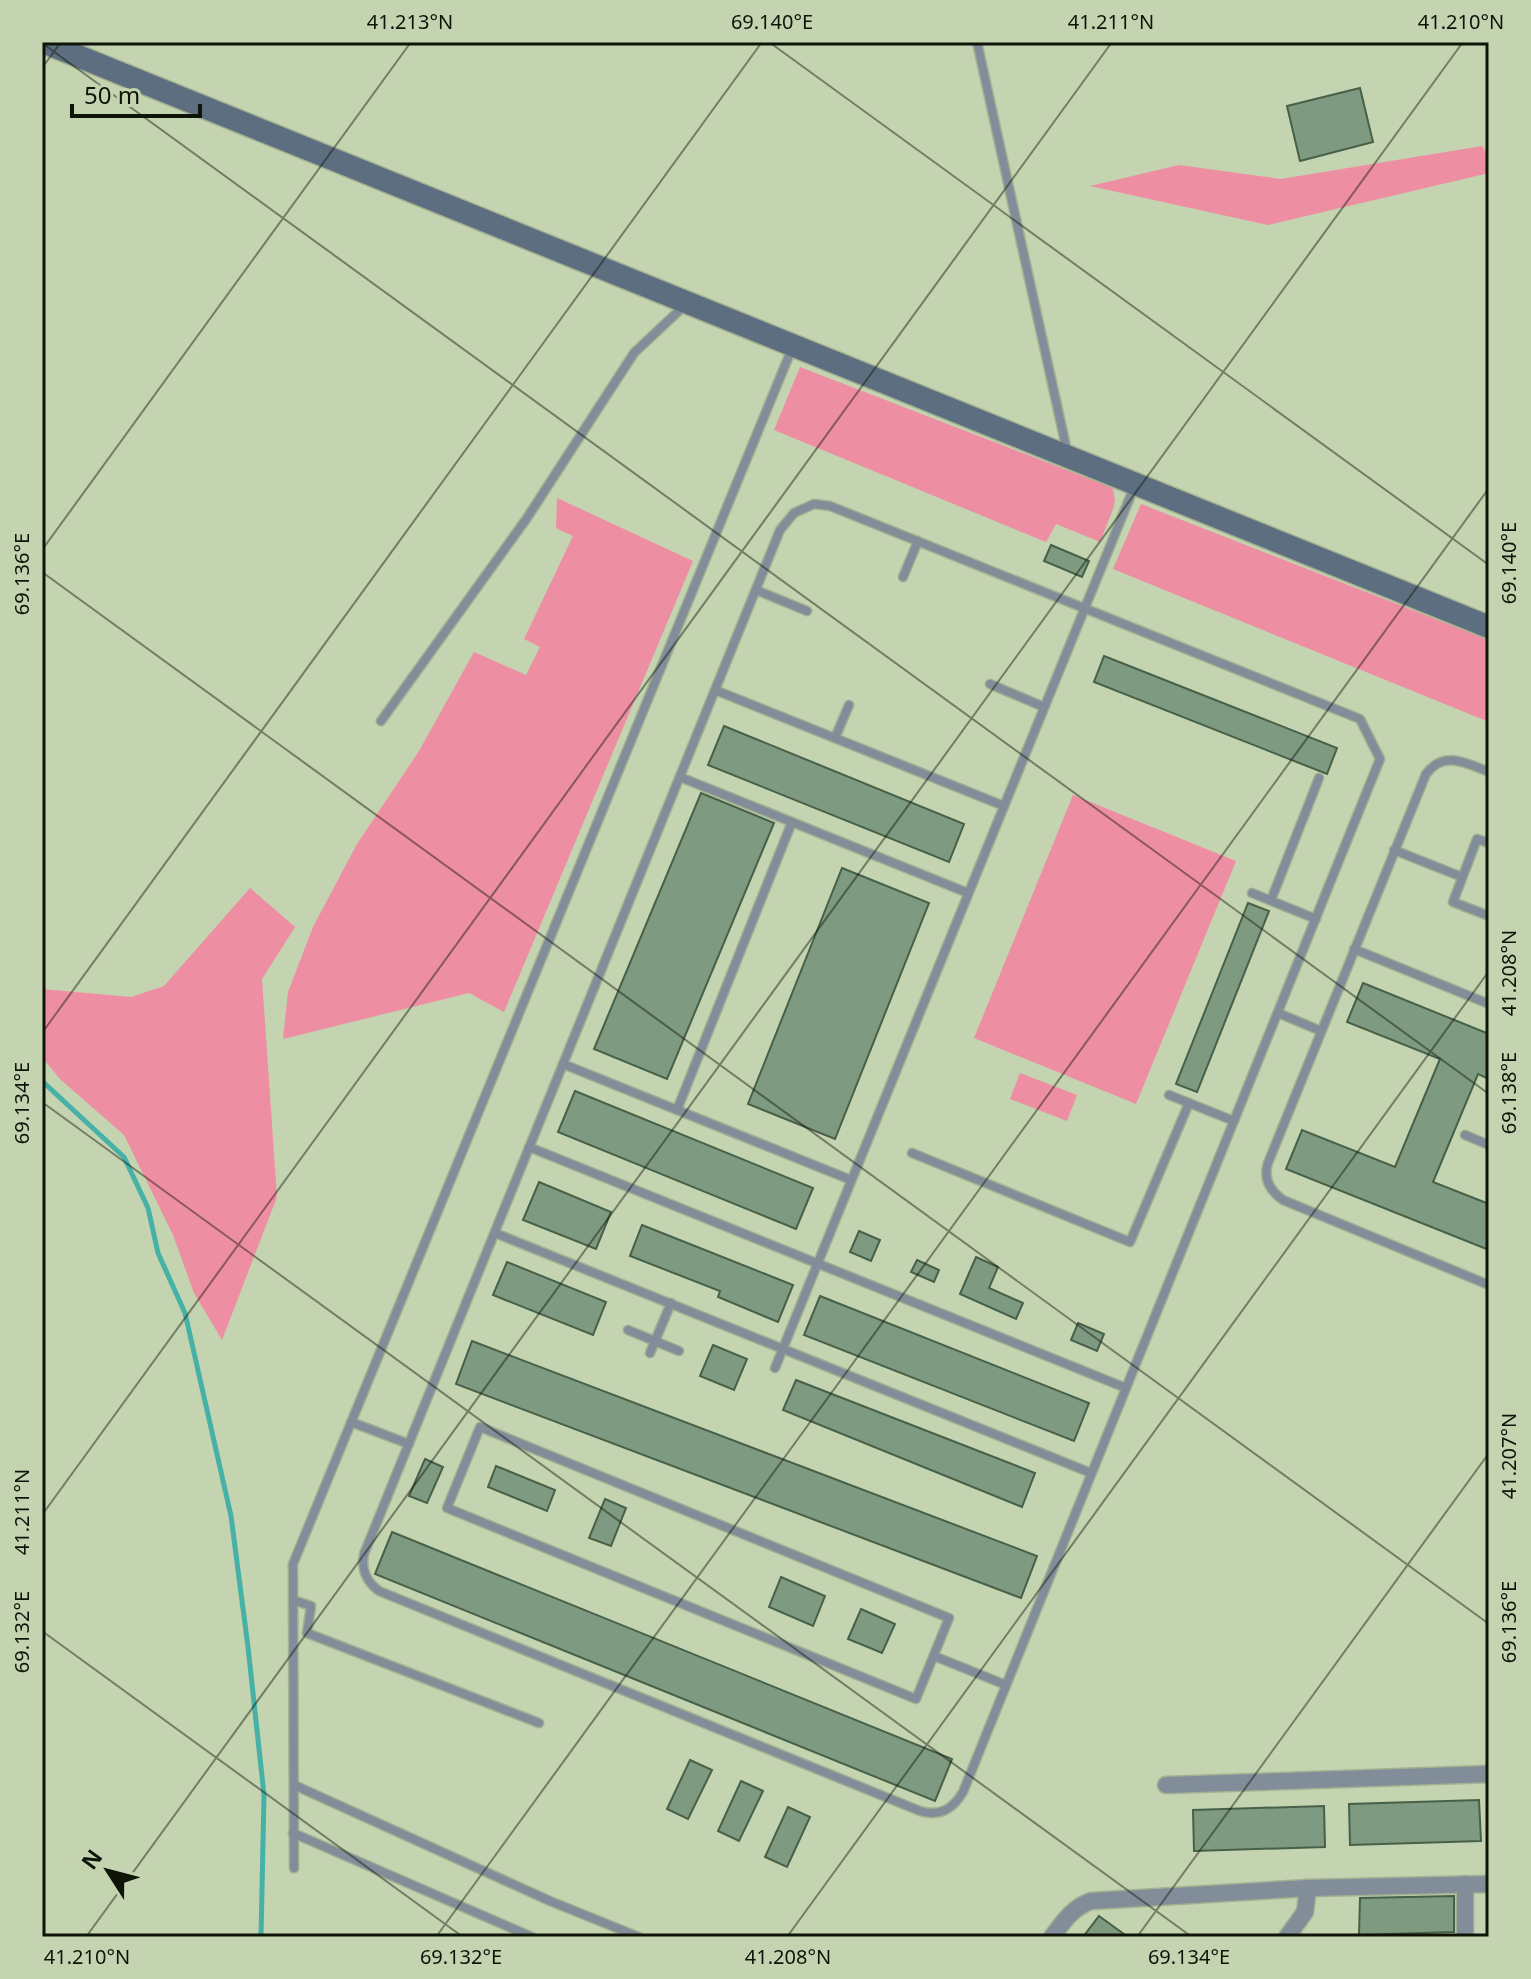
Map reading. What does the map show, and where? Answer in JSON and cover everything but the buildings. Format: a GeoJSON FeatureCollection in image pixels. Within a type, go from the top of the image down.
{"type":"FeatureCollection","features":[{"type":"Feature","properties":{"kind":"main road"},"geometry":{"type":"LineString","coordinates":[[43,42],[1489,627]]}},
{"type":"Feature","properties":{"kind":"street"},"geometry":{"type":"LineString","coordinates":[[1166,1785],[1489,1774]]}},
{"type":"Feature","properties":{"kind":"street"},"geometry":{"type":"LineString","coordinates":[[1465,1884],[1465,1937]]}},
{"type":"Feature","properties":{"kind":"street"},"geometry":{"type":"LineString","coordinates":[[1052,1937],[1070,1913],[1091,1901],[1308,1888],[1489,1884]]}},
{"type":"Feature","properties":{"kind":"street"},"geometry":{"type":"LineString","coordinates":[[1306,1937],[1308,1888]]}},
{"type":"Feature","properties":{"kind":"street"},"geometry":{"type":"LineString","coordinates":[[1287,1937],[1305,1912]]}},
{"type":"Feature","properties":{"kind":"lane"},"geometry":{"type":"LineString","coordinates":[[977,42],[1069,459]]}},
{"type":"Feature","properties":{"kind":"lane"},"geometry":{"type":"LineString","coordinates":[[381,721],[527,518],[634,353],[688,303]]}},
{"type":"Feature","properties":{"kind":"lane"},"geometry":{"type":"LineString","coordinates":[[294,1868],[293,1564],[794,345]]}},
{"type":"Feature","properties":{"kind":"lane"},"geometry":{"type":"LineString","coordinates":[[775,1368],[1135,484]]}},
{"type":"Feature","properties":{"kind":"lane"},"geometry":{"type":"LineString","coordinates":[[807,505],[830,506],[1084,608],[1360,719],[1380,759],[963,1792],[945,1811],[932,1814],[379,1591],[365,1576],[363,1559],[784,524],[807,505]]}},
{"type":"Feature","properties":{"kind":"lane"},"geometry":{"type":"LineString","coordinates":[[903,577],[918,541]]}},
{"type":"Feature","properties":{"kind":"lane"},"geometry":{"type":"LineString","coordinates":[[756,590],[807,611]]}},
{"type":"Feature","properties":{"kind":"lane"},"geometry":{"type":"LineString","coordinates":[[990,684],[1044,707]]}},
{"type":"Feature","properties":{"kind":"lane"},"geometry":{"type":"LineString","coordinates":[[715,690],[1004,806]]}},
{"type":"Feature","properties":{"kind":"lane"},"geometry":{"type":"LineString","coordinates":[[835,738],[849,705]]}},
{"type":"Feature","properties":{"kind":"lane"},"geometry":{"type":"LineString","coordinates":[[1489,772],[1457,760],[1444,760],[1433,766],[1423,779],[1266,1168],[1266,1179],[1283,1200],[1489,1285]]}},
{"type":"Feature","properties":{"kind":"lane"},"geometry":{"type":"LineString","coordinates":[[680,777],[968,893]]}},
{"type":"Feature","properties":{"kind":"lane"},"geometry":{"type":"LineString","coordinates":[[1271,900],[1319,778]]}},
{"type":"Feature","properties":{"kind":"lane"},"geometry":{"type":"LineString","coordinates":[[677,1110],[792,822]]}},
{"type":"Feature","properties":{"kind":"lane"},"geometry":{"type":"LineString","coordinates":[[1489,843],[1477,839],[1453,902],[1489,916]]}},
{"type":"Feature","properties":{"kind":"lane"},"geometry":{"type":"LineString","coordinates":[[1394,850],[1462,877]]}},
{"type":"Feature","properties":{"kind":"lane"},"geometry":{"type":"LineString","coordinates":[[1252,893],[1316,919]]}},
{"type":"Feature","properties":{"kind":"lane"},"geometry":{"type":"LineString","coordinates":[[1354,949],[1489,1004]]}},
{"type":"Feature","properties":{"kind":"lane"},"geometry":{"type":"LineString","coordinates":[[1278,1013],[1321,1031]]}},
{"type":"Feature","properties":{"kind":"lane"},"geometry":{"type":"LineString","coordinates":[[563,1064],[851,1180]]}},
{"type":"Feature","properties":{"kind":"lane"},"geometry":{"type":"LineString","coordinates":[[1169,1095],[1234,1121]]}},
{"type":"Feature","properties":{"kind":"lane"},"geometry":{"type":"LineString","coordinates":[[912,1153],[1130,1242],[1189,1103]]}},
{"type":"Feature","properties":{"kind":"lane"},"geometry":{"type":"LineString","coordinates":[[1465,1135],[1489,1145]]}},
{"type":"Feature","properties":{"kind":"lane"},"geometry":{"type":"LineString","coordinates":[[529,1147],[1126,1388]]}},
{"type":"Feature","properties":{"kind":"lane"},"geometry":{"type":"LineString","coordinates":[[495,1233],[1091,1473]]}},
{"type":"Feature","properties":{"kind":"lane"},"geometry":{"type":"LineString","coordinates":[[650,1353],[671,1303]]}},
{"type":"Feature","properties":{"kind":"lane"},"geometry":{"type":"LineString","coordinates":[[628,1330],[679,1351]]}},
{"type":"Feature","properties":{"kind":"lane"},"geometry":{"type":"LineString","coordinates":[[351,1422],[409,1444]]}},
{"type":"Feature","properties":{"kind":"lane"},"geometry":{"type":"LineString","coordinates":[[480,1427],[949,1618],[934,1656],[916,1699],[447,1508],[480,1427]]}},
{"type":"Feature","properties":{"kind":"lane"},"geometry":{"type":"LineString","coordinates":[[293,1600],[311,1606],[307,1633],[539,1723]]}},
{"type":"Feature","properties":{"kind":"lane"},"geometry":{"type":"LineString","coordinates":[[934,1656],[1006,1685]]}},
{"type":"Feature","properties":{"kind":"lane"},"geometry":{"type":"LineString","coordinates":[[294,1785],[550,1901],[639,1937]]}},
{"type":"Feature","properties":{"kind":"lane"},"geometry":{"type":"LineString","coordinates":[[293,1833],[532,1937]]}},
{"type":"Feature","properties":{"kind":"shaded area"},"geometry":{"type":"Polygon","coordinates":[[[1482,146],[1489,157],[1489,173],[1268,225],[1090,186],[1179,165],[1281,179],[1482,146]]]}},
{"type":"Feature","properties":{"kind":"shaded area"},"geometry":{"type":"Polygon","coordinates":[[[800,367],[1108,486],[1113,489],[1115,500],[1100,542],[1056,524],[1046,542],[774,430],[800,367]]]}},
{"type":"Feature","properties":{"kind":"shaded area"},"geometry":{"type":"Polygon","coordinates":[[[557,498],[693,561],[504,1012],[469,993],[283,1039],[288,992],[313,927],[357,844],[419,751],[474,652],[526,675],[540,647],[524,639],[573,536],[556,528],[557,498]]]}},
{"type":"Feature","properties":{"kind":"shaded area"},"geometry":{"type":"Polygon","coordinates":[[[1141,504],[1489,640],[1489,722],[1113,569],[1141,504]]]}},
{"type":"Feature","properties":{"kind":"shaded area"},"geometry":{"type":"Polygon","coordinates":[[[1073,795],[1236,861],[1136,1104],[974,1038],[1073,795]]]}},
{"type":"Feature","properties":{"kind":"shaded area"},"geometry":{"type":"Polygon","coordinates":[[[250,888],[295,927],[262,979],[277,1197],[222,1340],[194,1293],[173,1235],[124,1135],[60,1079],[42,1057],[42,989],[131,997],[164,986],[250,888]]]}},
{"type":"Feature","properties":{"kind":"shaded area"},"geometry":{"type":"Polygon","coordinates":[[[1020,1073],[1077,1095],[1067,1121],[1010,1099],[1020,1073]]]}},
{"type":"Feature","properties":{"kind":"waterway"},"geometry":{"type":"LineString","coordinates":[[42,1081],[124,1157],[148,1208],[158,1253],[185,1313],[231,1516],[248,1647],[264,1795],[261,1937]]}}]}
